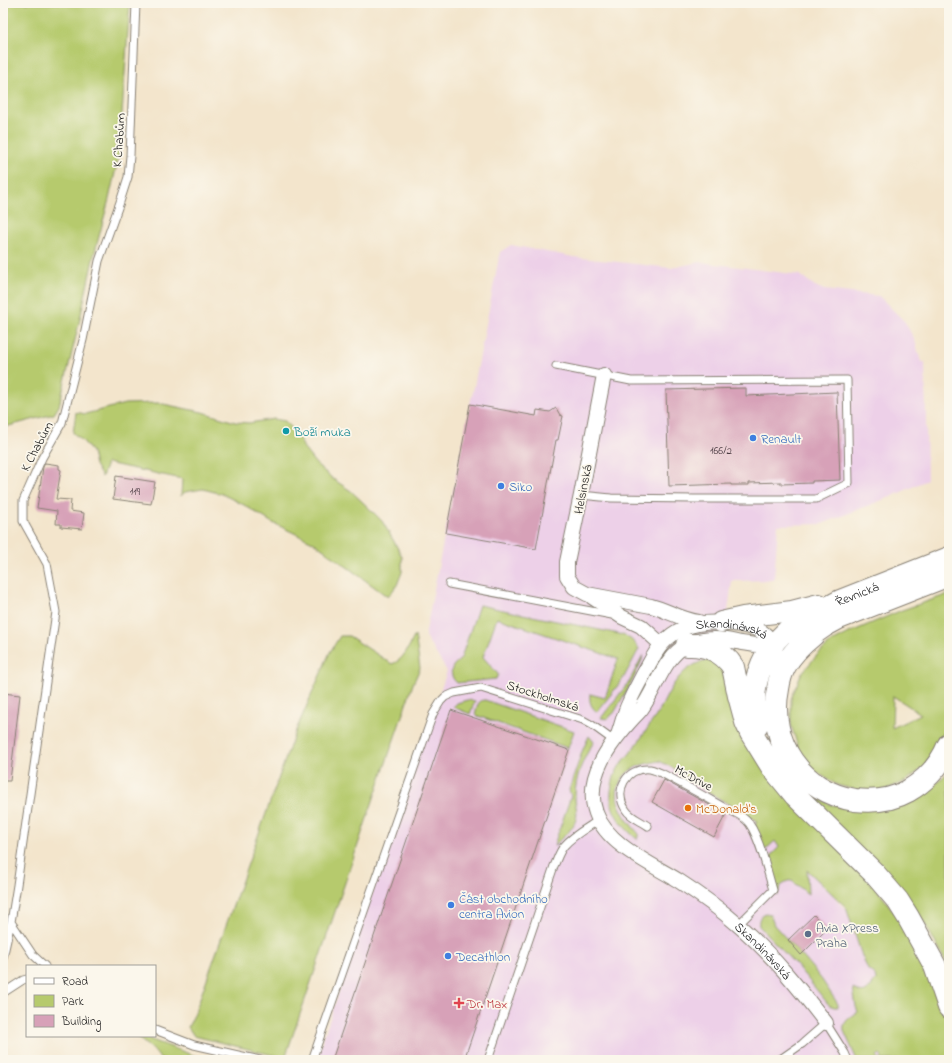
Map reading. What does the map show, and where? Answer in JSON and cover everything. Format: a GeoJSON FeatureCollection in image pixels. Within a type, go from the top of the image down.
{"type":"FeatureCollection","features":[{"type":"Feature","properties":{"kind":"highway"},"geometry":{"type":"LineString","coordinates":[[812,635],[795,651],[784,667],[776,697],[775,712],[776,726],[787,753],[800,771],[815,784],[832,794],[850,799],[869,801],[897,796],[919,784],[929,775],[943,756],[949,744]]}},
{"type":"Feature","properties":{"kind":"highway"},"geometry":{"type":"LineString","coordinates":[[773,644],[778,657],[781,675]]}},
{"type":"Feature","properties":{"kind":"highway"},"geometry":{"type":"LineString","coordinates":[[762,751],[756,720],[755,690],[759,670],[763,660],[773,644]]}},
{"type":"Feature","properties":{"kind":"highway"},"geometry":{"type":"LineString","coordinates":[[687,645],[700,645],[710,648],[720,653],[730,663],[735,673],[746,722],[762,751],[779,777],[795,796],[870,868],[898,901],[935,966],[949,1008]]}},
{"type":"Feature","properties":{"kind":"main road","name":"Řevnická"},"geometry":{"type":"LineString","coordinates":[[773,644],[793,643],[804,639],[909,582],[949,558]]}},
{"type":"Feature","properties":{"kind":"main road","name":"Řevnická"},"geometry":{"type":"LineString","coordinates":[[773,644],[790,628],[840,600],[909,582],[949,576]]}},
{"type":"Feature","properties":{"kind":"main road"},"geometry":{"type":"LineString","coordinates":[[713,622],[786,612],[840,600]]}},
{"type":"Feature","properties":{"kind":"street","name":"Helsinská"},"geometry":{"type":"LineString","coordinates":[[604,375],[566,569],[567,576],[574,587],[622,617],[641,626],[661,644]]}},
{"type":"Feature","properties":{"kind":"street","name":"Helsinská"},"geometry":{"type":"LineString","coordinates":[[587,594],[660,608],[687,619],[713,622]]}},
{"type":"Feature","properties":{"kind":"street","name":"Skandinávská"},"geometry":{"type":"LineString","coordinates":[[773,644],[766,635],[756,629],[713,622],[685,627],[672,634],[661,644],[629,703],[616,738],[599,767],[593,793],[595,809],[599,820],[613,837],[632,853],[717,907],[755,940],[797,985],[826,1023]]}},
{"type":"Feature","properties":{"kind":"street","name":"Skandinávská"},"geometry":{"type":"LineString","coordinates":[[616,738],[642,708],[673,657],[687,645],[700,640],[712,638],[726,639],[748,644],[773,644]]}},
{"type":"Feature","properties":{"kind":"lane","name":"K Chabům"},"geometry":{"type":"LineString","coordinates":[[3,958],[11,922],[56,612],[47,564],[23,521],[23,500],[42,458],[62,423],[83,340],[99,261],[128,176],[136,3]]}},
{"type":"Feature","properties":{"kind":"lane"},"geometry":{"type":"LineString","coordinates":[[556,366],[631,381],[847,380],[849,483],[816,499],[611,498],[581,495]]}},
{"type":"Feature","properties":{"kind":"lane"},"geometry":{"type":"LineString","coordinates":[[449,584],[622,617]]}},
{"type":"Feature","properties":{"kind":"lane","name":"Stockholmská"},"geometry":{"type":"LineString","coordinates":[[312,1060],[433,714],[441,701],[445,697],[454,693],[481,688],[583,720],[616,738]]}},
{"type":"Feature","properties":{"kind":"lane","name":"McDrive"},"geometry":{"type":"LineString","coordinates":[[648,826],[629,814],[623,806],[620,792],[626,778],[635,771],[642,769],[654,770],[746,820],[756,834],[773,890],[738,925]]}},
{"type":"Feature","properties":{"kind":"lane"},"geometry":{"type":"LineString","coordinates":[[488,1060],[558,858],[564,847],[574,837],[599,820]]}},
{"type":"Feature","properties":{"kind":"lane"},"geometry":{"type":"LineString","coordinates":[[11,922],[33,956],[44,965]]}},
{"type":"Feature","properties":{"kind":"lane"},"geometry":{"type":"LineString","coordinates":[[3,993],[26,979]]}},
{"type":"Feature","properties":{"kind":"lane"},"geometry":{"type":"LineString","coordinates":[[779,1060],[802,1044],[826,1023]]}},
{"type":"Feature","properties":{"kind":"lane","name":"Skandinávská"},"geometry":{"type":"LineString","coordinates":[[826,1023],[848,1060]]}},
{"type":"Feature","properties":{"kind":"lane"},"geometry":{"type":"LineString","coordinates":[[156,1030],[194,1045],[260,1060]]}},
{"type":"Feature","properties":{"kind":"shaded area"},"geometry":{"type":"Polygon","coordinates":[[[511,245],[573,257],[671,268],[700,262],[800,275],[815,286],[824,290],[879,296],[905,322],[915,341],[921,362],[925,362],[927,480],[895,495],[822,524],[778,525],[774,580],[732,581],[720,671],[746,754],[839,903],[859,921],[930,1060],[316,1060],[447,671],[425,636],[500,252],[511,245]]]}},
{"type":"Feature","properties":{"kind":"green space"},"geometry":{"type":"Polygon","coordinates":[[[7,3],[130,3],[119,155],[59,406],[54,414],[5,427],[3,426],[3,17],[7,3]]]}},
{"type":"Feature","properties":{"kind":"green space"},"geometry":{"type":"Polygon","coordinates":[[[158,403],[202,412],[235,422],[249,423],[274,419],[285,421],[292,428],[305,450],[315,463],[333,479],[351,491],[382,521],[402,557],[402,572],[397,585],[388,597],[313,542],[271,522],[244,505],[222,494],[203,489],[185,492],[181,496],[182,479],[107,463],[102,477],[95,465],[92,452],[82,440],[73,433],[76,412],[85,414],[125,404],[158,403]]]}},
{"type":"Feature","properties":{"kind":"green space"},"geometry":{"type":"Polygon","coordinates":[[[949,594],[949,723],[925,766],[906,781],[884,790],[860,791],[837,785],[815,771],[799,750],[791,725],[791,699],[801,674],[818,654],[832,642],[902,610],[949,594]],[[893,696],[892,728],[921,714],[893,696]]]}},
{"type":"Feature","properties":{"kind":"green space"},"geometry":{"type":"Polygon","coordinates":[[[479,605],[624,635],[633,641],[639,649],[623,679],[597,712],[591,704],[590,694],[605,698],[618,659],[497,618],[483,657],[498,674],[496,679],[457,683],[451,672],[452,667],[461,658],[479,605]]]}},
{"type":"Feature","properties":{"kind":"green space"},"geometry":{"type":"Polygon","coordinates":[[[415,635],[420,668],[413,684],[285,1058],[194,1036],[188,1027],[194,1015],[294,735],[330,652],[340,636],[349,636],[392,664],[403,656],[415,635]]]}},
{"type":"Feature","properties":{"kind":"green space"},"geometry":{"type":"Polygon","coordinates":[[[643,655],[633,680],[614,713],[607,719],[601,718],[629,682],[643,655]]]}},
{"type":"Feature","properties":{"kind":"green space"},"geometry":{"type":"Polygon","coordinates":[[[702,661],[713,662],[723,668],[730,700],[916,941],[946,1016],[949,1033],[949,1060],[880,1060],[882,1058],[880,1054],[877,1056],[879,1060],[857,1060],[844,1031],[844,1025],[858,1012],[853,988],[857,991],[866,992],[876,980],[875,975],[868,970],[862,956],[846,907],[807,870],[808,894],[792,881],[789,881],[782,885],[777,896],[767,860],[779,847],[775,841],[764,851],[755,826],[757,821],[751,818],[750,819],[738,809],[659,761],[636,767],[625,775],[618,786],[618,801],[624,815],[639,834],[637,839],[628,831],[617,816],[612,805],[611,788],[618,769],[656,716],[671,688],[679,677],[688,669],[702,661]]]}},
{"type":"Feature","properties":{"kind":"green space"},"geometry":{"type":"Polygon","coordinates":[[[467,700],[475,701],[470,714],[453,707],[457,703],[467,700]]]}},
{"type":"Feature","properties":{"kind":"green space"},"geometry":{"type":"Polygon","coordinates":[[[485,700],[574,731],[568,748],[475,715],[480,701],[485,700]]]}},
{"type":"Feature","properties":{"kind":"green space"},"geometry":{"type":"Polygon","coordinates":[[[589,736],[594,742],[583,761],[576,782],[576,819],[569,832],[554,845],[571,796],[569,790],[589,736]]]}},
{"type":"Feature","properties":{"kind":"green space"},"geometry":{"type":"Polygon","coordinates":[[[775,753],[808,791],[821,800],[832,805],[894,808],[907,804],[923,795],[949,771],[949,970],[924,922],[908,899],[825,815],[775,753]]]}},
{"type":"Feature","properties":{"kind":"green space"},"geometry":{"type":"Polygon","coordinates":[[[766,913],[770,914],[774,925],[822,980],[838,1004],[838,1007],[829,1005],[797,966],[759,926],[760,918],[766,913]]]}},
{"type":"Feature","properties":{"kind":"green space"},"geometry":{"type":"Polygon","coordinates":[[[137,1037],[144,1037],[206,1060],[161,1060],[156,1053],[137,1037]]]}},
{"type":"Feature","properties":{"kind":"building","name":"Renault"},"geometry":{"type":"Polygon","coordinates":[[[746,388],[746,396],[837,392],[840,480],[812,481],[812,483],[781,484],[781,482],[749,483],[749,485],[731,484],[669,486],[666,390],[746,388]]]}},
{"type":"Feature","properties":{"kind":"building","name":"Siko"},"geometry":{"type":"Polygon","coordinates":[[[470,404],[536,416],[537,410],[550,412],[556,408],[560,415],[563,416],[558,440],[556,440],[536,549],[446,533],[470,404]]]}},
{"type":"Feature","properties":{"kind":"building"},"geometry":{"type":"Polygon","coordinates":[[[45,463],[59,465],[59,469],[61,470],[56,499],[71,500],[70,511],[84,513],[82,529],[61,527],[61,524],[56,524],[57,511],[37,508],[43,467],[45,463]]]}},
{"type":"Feature","properties":{"kind":"building"},"geometry":{"type":"Polygon","coordinates":[[[116,476],[155,482],[151,504],[113,499],[116,476]]]}},
{"type":"Feature","properties":{"kind":"building"},"geometry":{"type":"Polygon","coordinates":[[[3,693],[20,695],[10,781],[3,781],[3,693]]]}},
{"type":"Feature","properties":{"kind":"building","name":"Část obchodního centra Avion"},"geometry":{"type":"Polygon","coordinates":[[[451,710],[569,750],[464,1060],[332,1060],[451,710]]]}},
{"type":"Feature","properties":{"kind":"building","name":"McDonald's"},"geometry":{"type":"Polygon","coordinates":[[[664,780],[726,814],[714,837],[652,802],[664,780]]]}},
{"type":"Feature","properties":{"kind":"building","name":"Avia XPress Praha"},"geometry":{"type":"Polygon","coordinates":[[[814,915],[827,929],[801,955],[788,940],[814,915]]]}},
{"type":"Feature","properties":{"kind":"place","name":"Boží muka"},"geometry":{"type":"Point","coordinates":[286,431]}},
{"type":"Feature","properties":{"kind":"place","name":"Renault"},"geometry":{"type":"Point","coordinates":[753,438]}},
{"type":"Feature","properties":{"kind":"place","name":"Siko"},"geometry":{"type":"Point","coordinates":[501,486]}},
{"type":"Feature","properties":{"kind":"place","name":"McDonald's"},"geometry":{"type":"Point","coordinates":[688,808]}},
{"type":"Feature","properties":{"kind":"place","name":"Část obchodního centra Avion"},"geometry":{"type":"Point","coordinates":[451,905]}},
{"type":"Feature","properties":{"kind":"place","name":"Avia XPress Praha"},"geometry":{"type":"Point","coordinates":[808,934]}},
{"type":"Feature","properties":{"kind":"place","name":"Decathlon"},"geometry":{"type":"Point","coordinates":[448,956]}},
{"type":"Feature","properties":{"kind":"place","name":"Dr. Max"},"geometry":{"type":"Point","coordinates":[459,1003]}}]}
